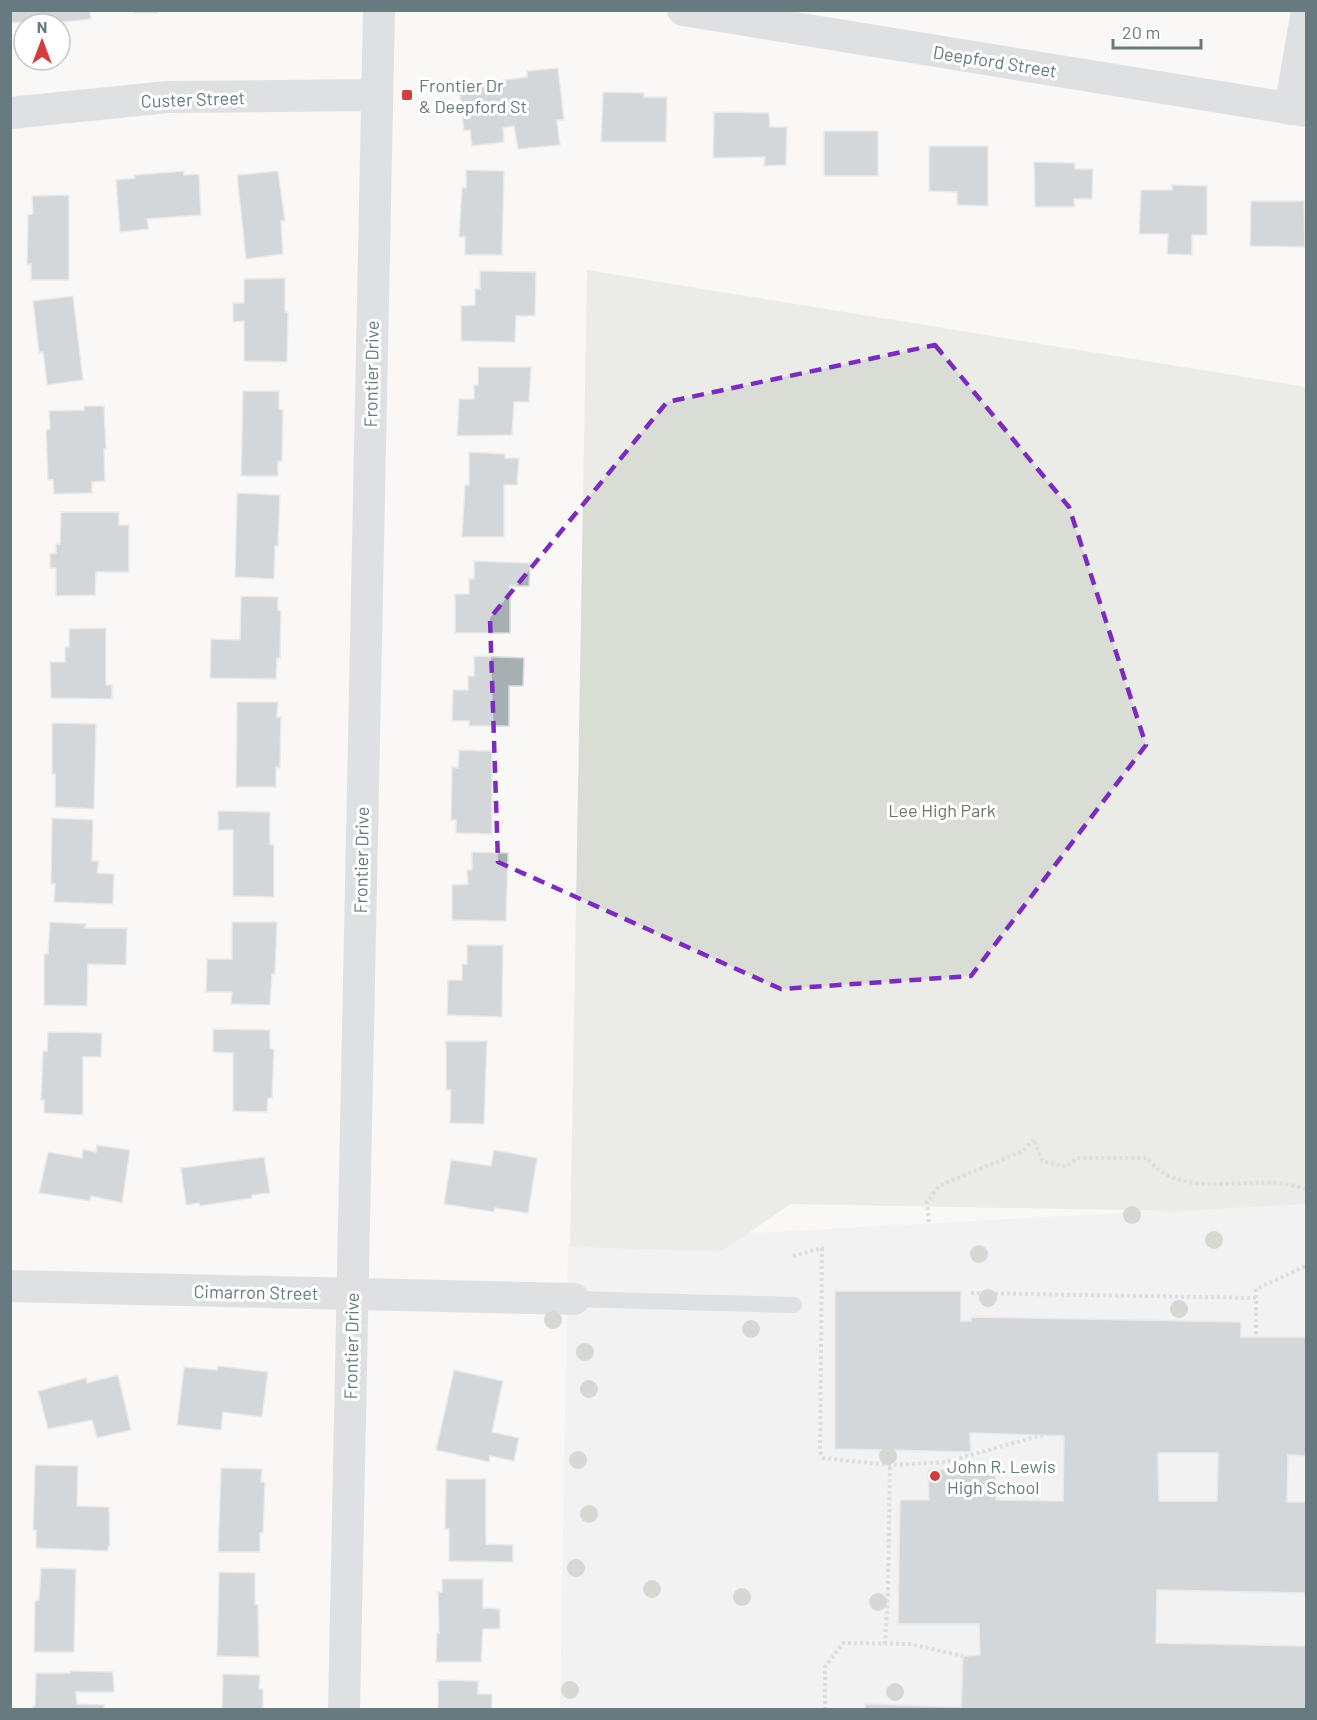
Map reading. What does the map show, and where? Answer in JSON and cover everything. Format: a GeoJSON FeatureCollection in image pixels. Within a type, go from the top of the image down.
{"type":"FeatureCollection","features":[{"type":"Feature","properties":{"kind":"street","name":"Frontier Drive"},"geometry":{"type":"LineString","coordinates":[[344,1710],[379,10]]}},
{"type":"Feature","properties":{"kind":"street","name":"Deepford Street"},"geometry":{"type":"LineString","coordinates":[[683,10],[1298,110]]}},
{"type":"Feature","properties":{"kind":"street"},"geometry":{"type":"LineString","coordinates":[[1298,110],[1306,17]]}},
{"type":"Feature","properties":{"kind":"street","name":"Custer Street"},"geometry":{"type":"LineString","coordinates":[[10,113],[168,97],[377,95]]}},
{"type":"Feature","properties":{"kind":"street","name":"Cimarron Street"},"geometry":{"type":"LineString","coordinates":[[10,1286],[574,1299]]}},
{"type":"Feature","properties":{"kind":"lane"},"geometry":{"type":"LineString","coordinates":[[574,1299],[794,1305]]}},
{"type":"Feature","properties":{"kind":"path"},"geometry":{"type":"LineString","coordinates":[[929,1222],[927,1202],[939,1186],[1023,1151],[1034,1139],[1042,1161],[1066,1167],[1077,1158],[1147,1158],[1152,1165],[1170,1178],[1186,1183],[1280,1183],[1306,1190]]}},
{"type":"Feature","properties":{"kind":"path"},"geometry":{"type":"LineString","coordinates":[[793,1256],[822,1248],[820,1452],[823,1458],[890,1465],[945,1462],[1043,1435]]}},
{"type":"Feature","properties":{"kind":"path"},"geometry":{"type":"LineString","coordinates":[[1256,1337],[1256,1288],[1306,1266]]}},
{"type":"Feature","properties":{"kind":"path"},"geometry":{"type":"LineString","coordinates":[[971,1293],[1256,1298]]}},
{"type":"Feature","properties":{"kind":"path"},"geometry":{"type":"LineString","coordinates":[[885,1644],[890,1465]]}},
{"type":"Feature","properties":{"kind":"path"},"geometry":{"type":"LineString","coordinates":[[825,1710],[825,1667],[843,1643],[910,1644],[963,1656]]}},
{"type":"Feature","properties":{"kind":"highlighted area"},"geometry":{"type":"Polygon","coordinates":[[[935,345],[1069,507],[1146,745],[971,976],[781,989],[498,862],[490,618],[667,402],[935,345]]]}},
{"type":"Feature","properties":{"kind":"shaded area","name":"John R. Lewis High School"},"geometry":{"type":"Polygon","coordinates":[[[1306,1203],[1306,1709],[560,1710],[568,1243],[1306,1203]]]}},
{"type":"Feature","properties":{"kind":"green space","name":"Lee High Park"},"geometry":{"type":"Polygon","coordinates":[[[587,270],[1306,387],[1306,1204],[1174,1211],[791,1204],[722,1251],[570,1247],[587,270]]]}},
{"type":"Feature","properties":{"kind":"building"},"geometry":{"type":"Polygon","coordinates":[[[10,10],[90,10],[91,19],[72,21],[72,12],[12,12],[12,23],[10,23],[10,10]]]}},
{"type":"Feature","properties":{"kind":"building"},"geometry":{"type":"Polygon","coordinates":[[[133,10],[157,10],[157,13],[134,13],[133,10]]]}},
{"type":"Feature","properties":{"kind":"building"},"geometry":{"type":"Polygon","coordinates":[[[558,68],[564,120],[557,120],[560,145],[518,149],[514,126],[503,128],[504,142],[472,146],[470,130],[464,131],[459,86],[527,77],[527,71],[558,68]]]}},
{"type":"Feature","properties":{"kind":"building"},"geometry":{"type":"Polygon","coordinates":[[[603,92],[644,93],[644,97],[667,97],[666,142],[601,142],[603,92]]]}},
{"type":"Feature","properties":{"kind":"building"},"geometry":{"type":"Polygon","coordinates":[[[714,112],[769,113],[770,127],[787,127],[786,165],[764,166],[765,157],[713,158],[714,112]]]}},
{"type":"Feature","properties":{"kind":"building"},"geometry":{"type":"Polygon","coordinates":[[[824,131],[878,131],[878,176],[824,176],[824,131]]]}},
{"type":"Feature","properties":{"kind":"building"},"geometry":{"type":"Polygon","coordinates":[[[929,146],[988,146],[988,206],[957,205],[957,192],[929,191],[929,146]]]}},
{"type":"Feature","properties":{"kind":"building"},"geometry":{"type":"Polygon","coordinates":[[[1034,162],[1075,163],[1075,169],[1093,169],[1092,199],[1074,199],[1074,207],[1035,207],[1034,162]]]}},
{"type":"Feature","properties":{"kind":"building"},"geometry":{"type":"Polygon","coordinates":[[[466,170],[504,171],[502,255],[465,255],[465,237],[459,237],[462,187],[466,188],[466,170]]]}},
{"type":"Feature","properties":{"kind":"building"},"geometry":{"type":"Polygon","coordinates":[[[184,171],[184,175],[199,174],[201,215],[147,219],[149,229],[120,232],[116,180],[135,178],[134,175],[184,171]]]}},
{"type":"Feature","properties":{"kind":"building"},"geometry":{"type":"Polygon","coordinates":[[[278,171],[285,221],[281,221],[283,254],[246,259],[237,175],[278,171]]]}},
{"type":"Feature","properties":{"kind":"building"},"geometry":{"type":"Polygon","coordinates":[[[1172,185],[1207,186],[1207,235],[1192,235],[1192,255],[1167,254],[1168,234],[1139,234],[1141,190],[1172,190],[1172,185]]]}},
{"type":"Feature","properties":{"kind":"building"},"geometry":{"type":"Polygon","coordinates":[[[69,195],[69,280],[31,280],[31,264],[27,265],[28,215],[33,214],[32,196],[69,195]]]}},
{"type":"Feature","properties":{"kind":"building"},"geometry":{"type":"Polygon","coordinates":[[[1251,201],[1304,201],[1305,247],[1250,246],[1251,201]]]}},
{"type":"Feature","properties":{"kind":"building"},"geometry":{"type":"Polygon","coordinates":[[[480,271],[536,272],[535,316],[516,316],[515,342],[461,341],[461,306],[475,305],[475,289],[480,289],[480,271]]]}},
{"type":"Feature","properties":{"kind":"building"},"geometry":{"type":"Polygon","coordinates":[[[285,278],[285,312],[288,312],[287,362],[244,361],[244,321],[233,322],[233,303],[244,303],[244,279],[285,278]]]}},
{"type":"Feature","properties":{"kind":"building"},"geometry":{"type":"Polygon","coordinates":[[[73,296],[83,380],[47,385],[43,352],[39,353],[33,301],[73,296]]]}},
{"type":"Feature","properties":{"kind":"building"},"geometry":{"type":"Polygon","coordinates":[[[478,367],[531,367],[529,402],[514,402],[512,435],[457,436],[459,399],[474,399],[474,385],[478,385],[478,367]]]}},
{"type":"Feature","properties":{"kind":"building"},"geometry":{"type":"Polygon","coordinates":[[[243,391],[279,391],[279,409],[283,410],[282,461],[278,461],[278,476],[241,476],[243,391]]]}},
{"type":"Feature","properties":{"kind":"building"},"geometry":{"type":"Polygon","coordinates":[[[84,406],[104,406],[105,481],[92,482],[92,493],[54,494],[53,480],[48,480],[46,430],[50,429],[49,411],[84,410],[84,406]]]}},
{"type":"Feature","properties":{"kind":"building"},"geometry":{"type":"Polygon","coordinates":[[[469,452],[505,454],[505,458],[519,458],[517,485],[504,485],[504,537],[462,537],[465,485],[469,485],[469,452]]]}},
{"type":"Feature","properties":{"kind":"building"},"geometry":{"type":"Polygon","coordinates":[[[237,493],[280,495],[274,579],[235,577],[237,493]]]}},
{"type":"Feature","properties":{"kind":"building"},"geometry":{"type":"Polygon","coordinates":[[[61,512],[119,512],[119,525],[129,525],[129,572],[96,572],[95,595],[56,596],[56,568],[50,568],[50,554],[56,553],[56,544],[60,544],[61,512]]]}},
{"type":"Feature","properties":{"kind":"building"},"geometry":{"type":"Polygon","coordinates":[[[474,561],[530,563],[529,586],[510,586],[510,633],[455,633],[455,594],[469,594],[469,579],[474,579],[474,561]]]}},
{"type":"Feature","properties":{"kind":"building"},"geometry":{"type":"Polygon","coordinates":[[[241,596],[278,597],[278,610],[281,611],[280,658],[277,658],[276,679],[210,678],[211,639],[240,640],[241,596]]]}},
{"type":"Feature","properties":{"kind":"building"},"geometry":{"type":"Polygon","coordinates":[[[106,628],[106,685],[112,685],[112,699],[51,698],[50,662],[65,662],[65,647],[69,647],[69,629],[106,628]]]}},
{"type":"Feature","properties":{"kind":"building"},"geometry":{"type":"Polygon","coordinates":[[[474,656],[524,658],[523,686],[509,686],[509,726],[469,726],[469,721],[452,721],[453,690],[468,690],[468,676],[474,676],[474,656]]]}},
{"type":"Feature","properties":{"kind":"building"},"geometry":{"type":"Polygon","coordinates":[[[237,702],[278,702],[277,717],[281,717],[280,768],[276,767],[276,787],[236,787],[237,702]]]}},
{"type":"Feature","properties":{"kind":"building"},"geometry":{"type":"Polygon","coordinates":[[[52,723],[96,724],[94,809],[55,807],[55,774],[52,774],[52,723]]]}},
{"type":"Feature","properties":{"kind":"building"},"geometry":{"type":"Polygon","coordinates":[[[459,750],[492,751],[492,834],[456,833],[456,820],[451,820],[452,767],[458,768],[459,750]]]}},
{"type":"Feature","properties":{"kind":"building"},"geometry":{"type":"Polygon","coordinates":[[[218,811],[270,812],[270,844],[274,845],[274,897],[233,896],[233,830],[218,830],[218,811]]]}},
{"type":"Feature","properties":{"kind":"building"},"geometry":{"type":"Polygon","coordinates":[[[52,818],[93,820],[92,861],[99,861],[97,873],[114,874],[113,904],[54,902],[55,884],[51,884],[52,818]]]}},
{"type":"Feature","properties":{"kind":"building"},"geometry":{"type":"Polygon","coordinates":[[[472,852],[508,853],[506,921],[452,920],[452,885],[468,884],[467,870],[472,870],[472,852]]]}},
{"type":"Feature","properties":{"kind":"building"},"geometry":{"type":"Polygon","coordinates":[[[50,922],[86,924],[85,928],[127,928],[126,965],[88,964],[87,1006],[44,1005],[44,954],[48,954],[50,922]]]}},
{"type":"Feature","properties":{"kind":"building"},"geometry":{"type":"Polygon","coordinates":[[[232,922],[277,922],[275,974],[272,974],[270,1005],[231,1004],[232,992],[206,992],[207,959],[232,959],[232,922]]]}},
{"type":"Feature","properties":{"kind":"building"},"geometry":{"type":"Polygon","coordinates":[[[467,945],[503,945],[502,1017],[447,1015],[448,980],[462,980],[462,964],[467,964],[467,945]]]}},
{"type":"Feature","properties":{"kind":"building"},"geometry":{"type":"Polygon","coordinates":[[[213,1029],[270,1030],[270,1048],[274,1049],[272,1098],[268,1098],[267,1112],[233,1111],[233,1053],[213,1052],[213,1029]]]}},
{"type":"Feature","properties":{"kind":"building"},"geometry":{"type":"Polygon","coordinates":[[[48,1032],[102,1033],[101,1057],[83,1057],[83,1115],[44,1113],[44,1100],[41,1100],[43,1051],[47,1051],[48,1032]]]}},
{"type":"Feature","properties":{"kind":"building"},"geometry":{"type":"Polygon","coordinates":[[[446,1041],[487,1041],[484,1124],[450,1123],[451,1090],[446,1090],[446,1041]]]}},
{"type":"Feature","properties":{"kind":"building"},"geometry":{"type":"Polygon","coordinates":[[[97,1145],[130,1150],[122,1203],[91,1196],[90,1201],[39,1193],[48,1152],[82,1158],[83,1149],[96,1152],[97,1145]]]}},
{"type":"Feature","properties":{"kind":"building"},"geometry":{"type":"Polygon","coordinates":[[[494,1150],[537,1158],[528,1213],[495,1208],[494,1212],[444,1204],[451,1160],[491,1166],[494,1150]]]}},
{"type":"Feature","properties":{"kind":"building"},"geometry":{"type":"Polygon","coordinates":[[[264,1157],[270,1193],[200,1206],[199,1203],[186,1205],[181,1168],[264,1157]]]}},
{"type":"Feature","properties":{"kind":"building"},"geometry":{"type":"Polygon","coordinates":[[[835,1291],[961,1291],[961,1321],[971,1321],[971,1317],[1241,1322],[1241,1337],[1306,1337],[1306,1456],[1288,1455],[1287,1502],[1306,1502],[1306,1593],[1157,1590],[1156,1643],[1306,1646],[1306,1710],[865,1710],[865,1704],[961,1707],[963,1656],[980,1655],[979,1624],[898,1624],[900,1500],[929,1500],[928,1469],[996,1472],[996,1500],[1063,1501],[1064,1436],[970,1433],[971,1452],[835,1449],[835,1291]],[[1158,1453],[1159,1501],[1217,1501],[1218,1453],[1158,1453]]]}},
{"type":"Feature","properties":{"kind":"building"},"geometry":{"type":"Polygon","coordinates":[[[218,1366],[268,1372],[262,1417],[223,1412],[221,1430],[177,1425],[184,1367],[217,1370],[218,1366]]]}},
{"type":"Feature","properties":{"kind":"building"},"geometry":{"type":"Polygon","coordinates":[[[454,1370],[503,1381],[492,1432],[519,1438],[514,1461],[490,1456],[489,1462],[436,1450],[454,1370]]]}},
{"type":"Feature","properties":{"kind":"building"},"geometry":{"type":"Polygon","coordinates":[[[118,1375],[131,1430],[97,1438],[92,1420],[48,1429],[38,1391],[86,1378],[87,1383],[118,1375]]]}},
{"type":"Feature","properties":{"kind":"building"},"geometry":{"type":"Polygon","coordinates":[[[35,1465],[78,1466],[77,1506],[109,1507],[110,1546],[108,1546],[108,1551],[36,1548],[36,1530],[33,1530],[35,1465]]]}},
{"type":"Feature","properties":{"kind":"building"},"geometry":{"type":"Polygon","coordinates":[[[221,1468],[262,1469],[261,1482],[265,1482],[260,1552],[218,1552],[221,1468]]]}},
{"type":"Feature","properties":{"kind":"building"},"geometry":{"type":"Polygon","coordinates":[[[446,1479],[486,1479],[486,1544],[513,1545],[513,1562],[449,1561],[449,1529],[445,1529],[446,1479]]]}},
{"type":"Feature","properties":{"kind":"building"},"geometry":{"type":"Polygon","coordinates":[[[41,1568],[76,1569],[74,1652],[34,1652],[35,1601],[39,1600],[41,1568]]]}},
{"type":"Feature","properties":{"kind":"building"},"geometry":{"type":"Polygon","coordinates":[[[219,1572],[255,1573],[259,1657],[217,1656],[219,1572]]]}},
{"type":"Feature","properties":{"kind":"building"},"geometry":{"type":"Polygon","coordinates":[[[442,1579],[483,1579],[483,1608],[500,1609],[500,1629],[483,1629],[481,1662],[436,1662],[437,1633],[439,1633],[438,1592],[442,1592],[442,1579]]]}},
{"type":"Feature","properties":{"kind":"building"},"geometry":{"type":"Polygon","coordinates":[[[70,1671],[113,1672],[114,1692],[76,1692],[77,1704],[104,1705],[104,1710],[33,1710],[36,1673],[70,1673],[70,1671]]]}},
{"type":"Feature","properties":{"kind":"building"},"geometry":{"type":"Polygon","coordinates":[[[223,1674],[260,1675],[259,1689],[263,1689],[263,1710],[222,1710],[223,1674]]]}},
{"type":"Feature","properties":{"kind":"building"},"geometry":{"type":"Polygon","coordinates":[[[438,1680],[478,1681],[478,1694],[492,1694],[492,1710],[438,1710],[438,1680]]]}},
{"type":"Feature","properties":{"kind":"place","name":"Frontier Dr & Deepford St"},"geometry":{"type":"Point","coordinates":[407,95]}},
{"type":"Feature","properties":{"kind":"place","name":"John R. Lewis High School"},"geometry":{"type":"Point","coordinates":[935,1476]}}]}
